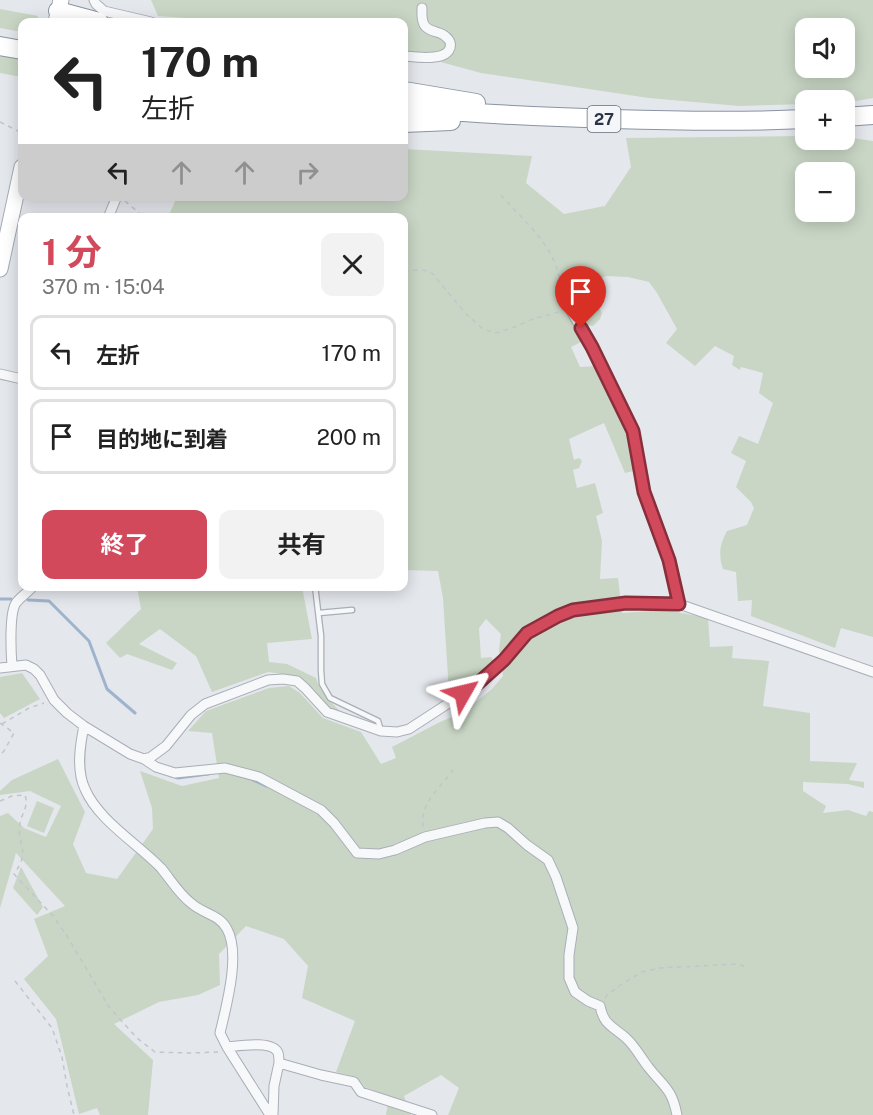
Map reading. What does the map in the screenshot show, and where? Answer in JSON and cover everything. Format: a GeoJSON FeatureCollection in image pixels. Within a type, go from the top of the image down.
{"type":"FeatureCollection","features":[{"type":"Feature","properties":{"kind":"highway"},"geometry":{"type":"LineString","coordinates":[[58,11],[84,18]]}},
{"type":"Feature","properties":{"kind":"highway"},"geometry":{"type":"LineString","coordinates":[[0,37],[18,39]]}},
{"type":"Feature","properties":{"kind":"highway"},"geometry":{"type":"LineString","coordinates":[[0,46],[18,49]]}},
{"type":"Feature","properties":{"kind":"highway"},"geometry":{"type":"LineString","coordinates":[[408,93],[570,118]]}},
{"type":"Feature","properties":{"kind":"highway","name":"27"},"geometry":{"type":"LineString","coordinates":[[408,107],[450,112],[570,118],[710,121],[795,119]]}},
{"type":"Feature","properties":{"kind":"highway"},"geometry":{"type":"LineString","coordinates":[[855,117],[873,116]]}},
{"type":"Feature","properties":{"kind":"highway"},"geometry":{"type":"LineString","coordinates":[[408,123],[570,118]]}},
{"type":"Feature","properties":{"kind":"main road"},"geometry":{"type":"LineString","coordinates":[[0,268],[18,185]]}},
{"type":"Feature","properties":{"kind":"street"},"geometry":{"type":"LineString","coordinates":[[94,0],[105,11],[134,18]]}},
{"type":"Feature","properties":{"kind":"street"},"geometry":{"type":"LineString","coordinates":[[408,56],[444,55],[451,46],[444,35],[431,31],[425,26],[422,19],[422,8]]}},
{"type":"Feature","properties":{"kind":"street"},"geometry":{"type":"LineString","coordinates":[[570,309],[592,347],[633,431],[644,492],[669,560],[679,604]]}},
{"type":"Feature","properties":{"kind":"street"},"geometry":{"type":"LineString","coordinates":[[0,374],[18,378]]}},
{"type":"Feature","properties":{"kind":"street"},"geometry":{"type":"LineString","coordinates":[[12,666],[10,648],[15,603],[28,591]]}},
{"type":"Feature","properties":{"kind":"street"},"geometry":{"type":"LineString","coordinates":[[144,759],[151,757],[166,746],[190,715],[204,704],[268,680],[297,681],[327,712],[381,731],[397,732],[409,729],[475,686],[504,660],[527,633],[573,610],[626,603],[679,604],[873,672]]}},
{"type":"Feature","properties":{"kind":"street"},"geometry":{"type":"LineString","coordinates":[[0,668],[26,665],[34,669],[54,700],[67,713],[130,754],[156,767],[175,773],[225,768],[259,777],[321,810],[357,853],[379,854],[425,837],[485,823],[498,822],[508,828],[548,860],[556,877],[573,928],[569,955],[569,978],[575,992],[600,1006],[602,1016],[610,1026],[625,1037],[669,1090],[677,1115]]}},
{"type":"Feature","properties":{"kind":"street"},"geometry":{"type":"LineString","coordinates":[[84,726],[80,742],[80,767],[84,788],[95,807],[161,869],[192,905],[218,918],[228,930],[232,941],[233,965],[220,1033],[271,1115]]}},
{"type":"Feature","properties":{"kind":"street"},"geometry":{"type":"LineString","coordinates":[[227,1047],[259,1044],[274,1048],[278,1052],[279,1063],[271,1115]]}},
{"type":"Feature","properties":{"kind":"street"},"geometry":{"type":"LineString","coordinates":[[279,1063],[354,1082],[361,1092],[432,1115]]}},
{"type":"Feature","properties":{"kind":"lane"},"geometry":{"type":"LineString","coordinates":[[316,591],[321,636],[322,684],[330,698],[378,721],[381,731]]}},
{"type":"Feature","properties":{"kind":"lane"},"geometry":{"type":"LineString","coordinates":[[319,613],[352,610]]}},
{"type":"Feature","properties":{"kind":"path"},"geometry":{"type":"LineString","coordinates":[[0,122],[18,131]]}},
{"type":"Feature","properties":{"kind":"path"},"geometry":{"type":"LineString","coordinates":[[408,271],[424,270],[433,274],[465,313],[483,329],[495,333],[570,309],[553,259],[543,243],[501,195]]}},
{"type":"Feature","properties":{"kind":"path"},"geometry":{"type":"LineString","coordinates":[[125,201],[139,213]]}},
{"type":"Feature","properties":{"kind":"path"},"geometry":{"type":"LineString","coordinates":[[0,755],[14,733],[1,723],[29,708],[54,700]]}},
{"type":"Feature","properties":{"kind":"path"},"geometry":{"type":"LineString","coordinates":[[425,837],[423,813],[435,790],[453,770]]}},
{"type":"Feature","properties":{"kind":"path"},"geometry":{"type":"LineString","coordinates":[[0,801],[12,796],[25,795],[26,811],[21,823],[24,853],[21,864],[14,874],[53,916],[109,1007],[137,1038],[155,1052],[221,1052],[227,1047]]}},
{"type":"Feature","properties":{"kind":"path"},"geometry":{"type":"LineString","coordinates":[[600,1006],[607,995],[642,972],[660,968],[738,964],[747,967]]}},
{"type":"Feature","properties":{"kind":"path"},"geometry":{"type":"LineString","coordinates":[[15,981],[52,1028],[62,1057],[74,1115]]}},
{"type":"Feature","properties":{"kind":"green space"},"geometry":{"type":"Polygon","coordinates":[[[151,0],[873,0],[873,98],[855,101],[855,90],[795,90],[795,104],[739,106],[649,98],[481,73],[408,53],[408,18],[186,18],[158,16],[151,0]]]}},
{"type":"Feature","properties":{"kind":"green space"},"geometry":{"type":"Polygon","coordinates":[[[0,9],[38,16],[37,18],[18,18],[18,31],[0,28],[0,9]]]}},
{"type":"Feature","properties":{"kind":"green space"},"geometry":{"type":"Polygon","coordinates":[[[0,54],[18,57],[18,76],[0,73],[0,54]]]}},
{"type":"Feature","properties":{"kind":"green space"},"geometry":{"type":"Polygon","coordinates":[[[795,136],[795,150],[855,150],[855,138],[873,141],[873,637],[841,628],[835,648],[751,616],[752,600],[738,601],[736,572],[723,569],[720,549],[727,531],[747,525],[754,508],[736,487],[746,461],[731,453],[739,436],[758,444],[773,403],[759,393],[763,373],[741,367],[740,370],[732,365],[734,356],[715,346],[695,366],[666,343],[677,329],[649,282],[628,277],[606,276],[585,284],[602,313],[593,326],[585,325],[572,306],[566,307],[583,341],[571,347],[580,367],[598,366],[623,418],[637,470],[625,473],[604,423],[569,439],[574,460],[579,458],[582,461],[579,468],[573,470],[577,488],[595,483],[603,513],[596,516],[602,541],[600,579],[618,578],[622,613],[666,610],[708,618],[710,647],[733,646],[732,658],[769,661],[763,706],[810,713],[810,761],[857,763],[849,780],[864,782],[864,788],[848,784],[803,782],[803,791],[826,806],[823,813],[848,810],[866,816],[869,811],[873,812],[873,1115],[448,1115],[459,1088],[441,1075],[404,1096],[411,1115],[386,1115],[389,1096],[365,1087],[357,1077],[336,1072],[355,1021],[302,998],[308,966],[284,939],[246,926],[219,954],[220,985],[198,995],[159,1002],[114,1024],[153,1060],[148,1115],[100,1115],[97,1108],[79,1114],[56,1019],[24,979],[48,956],[34,919],[65,906],[16,853],[0,908],[0,816],[8,813],[24,828],[46,837],[61,806],[30,791],[0,795],[0,791],[12,780],[58,759],[85,812],[73,844],[86,873],[117,879],[153,829],[152,808],[140,771],[182,786],[219,778],[212,733],[188,731],[206,711],[269,688],[289,686],[300,693],[323,718],[361,732],[381,764],[396,758],[392,747],[463,712],[491,690],[503,676],[499,650],[501,634],[486,619],[479,628],[481,658],[491,657],[495,662],[473,681],[449,693],[443,598],[438,571],[408,570],[408,213],[170,213],[175,201],[408,201],[408,149],[532,156],[526,183],[564,214],[605,206],[631,167],[626,138],[795,136]]]}},
{"type":"Feature","properties":{"kind":"green space"},"geometry":{"type":"Polygon","coordinates":[[[138,591],[303,591],[312,639],[267,643],[269,662],[287,664],[316,678],[323,693],[342,713],[329,707],[309,685],[295,676],[268,672],[212,692],[196,656],[160,629],[139,644],[177,663],[172,670],[127,654],[120,658],[106,643],[141,609],[138,591]]]}},
{"type":"Feature","properties":{"kind":"green space"},"geometry":{"type":"Polygon","coordinates":[[[22,673],[40,699],[4,718],[0,713],[0,677],[22,673]]]}},
{"type":"Feature","properties":{"kind":"green space"},"geometry":{"type":"Polygon","coordinates":[[[37,801],[54,808],[44,833],[27,826],[37,801]]]}},
{"type":"Feature","properties":{"kind":"green space"},"geometry":{"type":"Polygon","coordinates":[[[21,867],[43,907],[37,915],[13,888],[21,867]]]}},
{"type":"Feature","properties":{"kind":"waterway"},"geometry":{"type":"LineString","coordinates":[[0,599],[11,599]]}},
{"type":"Feature","properties":{"kind":"waterway"},"geometry":{"type":"LineString","coordinates":[[28,600],[49,601],[89,641],[107,689],[135,713]]}},
{"type":"Feature","properties":{"kind":"waterway"},"geometry":{"type":"LineString","coordinates":[[173,776],[178,778],[208,774]]}},
{"type":"Feature","properties":{"kind":"waterway"},"geometry":{"type":"LineString","coordinates":[[253,780],[266,786]]}},
{"type":"Feature","properties":{"kind":"route"},"geometry":{"type":"LineString","coordinates":[[463,693],[475,686],[504,660],[527,633],[558,616],[573,610],[626,603],[679,604],[669,560],[644,492],[633,431],[581,328]]}}]}
